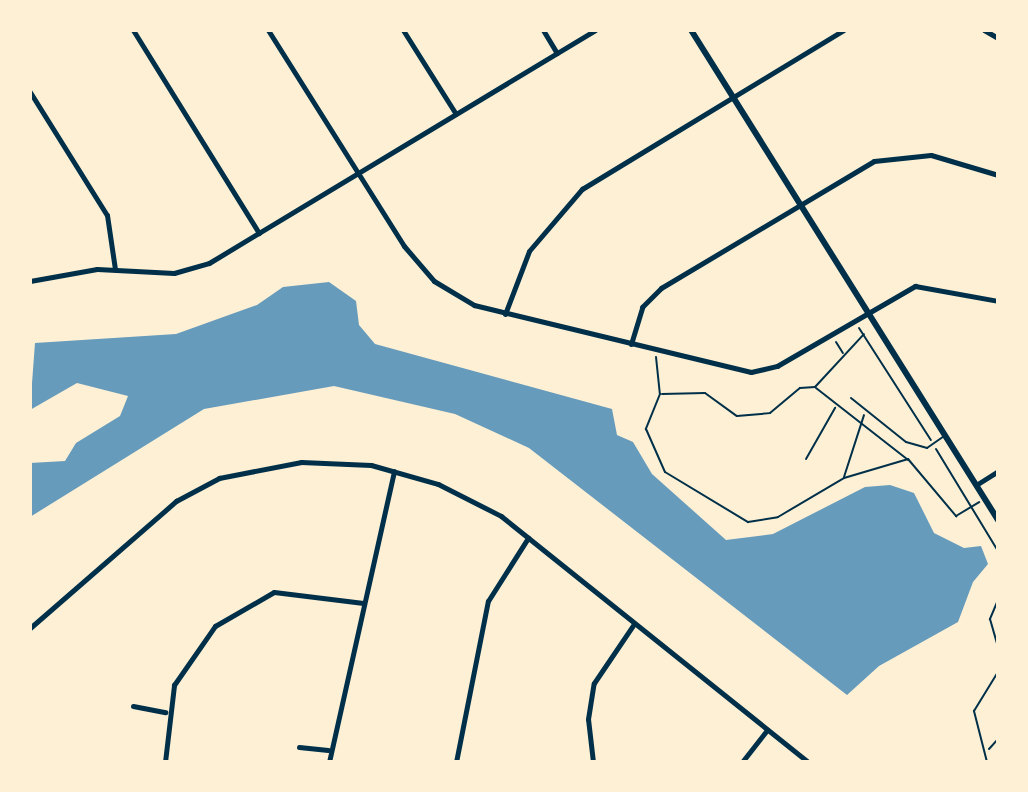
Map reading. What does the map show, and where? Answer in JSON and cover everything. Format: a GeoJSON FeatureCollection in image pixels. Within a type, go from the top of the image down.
{"type":"FeatureCollection","features":[{"type":"Feature","properties":{"kind":"street"},"geometry":{"type":"LineString","coordinates":[[133,30],[259,233]]}},
{"type":"Feature","properties":{"kind":"street"},"geometry":{"type":"LineString","coordinates":[[268,30],[358,173],[434,281],[505,314],[658,351],[765,371],[915,286],[998,301]]}},
{"type":"Feature","properties":{"kind":"street"},"geometry":{"type":"LineString","coordinates":[[403,30],[456,114]]}},
{"type":"Feature","properties":{"kind":"street"},"geometry":{"type":"LineString","coordinates":[[543,30],[557,53]]}},
{"type":"Feature","properties":{"kind":"street"},"geometry":{"type":"LineString","coordinates":[[30,281],[115,269],[192,270],[259,233],[595,30]]}},
{"type":"Feature","properties":{"kind":"street"},"geometry":{"type":"LineString","coordinates":[[691,30],[998,520]]}},
{"type":"Feature","properties":{"kind":"street"},"geometry":{"type":"LineString","coordinates":[[505,314],[529,251],[561,208],[844,30]]}},
{"type":"Feature","properties":{"kind":"street"},"geometry":{"type":"LineString","coordinates":[[984,30],[998,38]]}},
{"type":"Feature","properties":{"kind":"street"},"geometry":{"type":"LineString","coordinates":[[30,92],[107,215],[115,269]]}},
{"type":"Feature","properties":{"kind":"street"},"geometry":{"type":"LineString","coordinates":[[631,344],[650,296],[800,205],[891,155],[931,155],[998,175]]}},
{"type":"Feature","properties":{"kind":"street"},"geometry":{"type":"LineString","coordinates":[[30,628],[167,509],[219,478],[301,462],[394,471],[471,499],[528,538],[808,762]]}},
{"type":"Feature","properties":{"kind":"street"},"geometry":{"type":"LineString","coordinates":[[329,762],[328,750],[394,471]]}},
{"type":"Feature","properties":{"kind":"street"},"geometry":{"type":"LineString","coordinates":[[976,485],[998,471]]}},
{"type":"Feature","properties":{"kind":"street"},"geometry":{"type":"LineString","coordinates":[[456,762],[488,601],[528,538]]}},
{"type":"Feature","properties":{"kind":"street"},"geometry":{"type":"LineString","coordinates":[[165,762],[165,712],[199,643],[247,603],[287,591],[363,603]]}},
{"type":"Feature","properties":{"kind":"street"},"geometry":{"type":"LineString","coordinates":[[593,762],[588,719],[594,683],[634,624]]}},
{"type":"Feature","properties":{"kind":"street"},"geometry":{"type":"LineString","coordinates":[[133,706],[165,712]]}},
{"type":"Feature","properties":{"kind":"street"},"geometry":{"type":"LineString","coordinates":[[742,762],[767,730]]}},
{"type":"Feature","properties":{"kind":"street"},"geometry":{"type":"LineString","coordinates":[[299,747],[328,750]]}},
{"type":"Feature","properties":{"kind":"lane"},"geometry":{"type":"LineString","coordinates":[[851,398],[906,442],[933,444],[945,435]]}},
{"type":"Feature","properties":{"kind":"path"},"geometry":{"type":"LineString","coordinates":[[854,321],[998,551]]}},
{"type":"Feature","properties":{"kind":"path"},"geometry":{"type":"LineString","coordinates":[[831,334],[844,354]]}},
{"type":"Feature","properties":{"kind":"path"},"geometry":{"type":"LineString","coordinates":[[660,394],[705,393],[752,418],[815,387],[864,334]]}},
{"type":"Feature","properties":{"kind":"path"},"geometry":{"type":"LineString","coordinates":[[658,351],[660,394],[646,429],[665,472],[748,522],[778,517],[844,478],[908,459]]}},
{"type":"Feature","properties":{"kind":"path"},"geometry":{"type":"LineString","coordinates":[[815,387],[835,408],[908,459],[956,516],[972,509]]}},
{"type":"Feature","properties":{"kind":"path"},"geometry":{"type":"LineString","coordinates":[[806,459],[835,408]]}},
{"type":"Feature","properties":{"kind":"path"},"geometry":{"type":"LineString","coordinates":[[844,478],[858,422]]}},
{"type":"Feature","properties":{"kind":"path"},"geometry":{"type":"LineString","coordinates":[[998,600],[990,619],[998,647]]}},
{"type":"Feature","properties":{"kind":"path"},"geometry":{"type":"LineString","coordinates":[[987,762],[988,750],[974,711],[998,672]]}},
{"type":"Feature","properties":{"kind":"path"},"geometry":{"type":"LineString","coordinates":[[988,750],[998,739]]}},
{"type":"Feature","properties":{"kind":"water"},"geometry":{"type":"Polygon","coordinates":[[[329,282],[356,301],[359,325],[375,344],[612,409],[617,435],[633,442],[652,474],[726,540],[773,534],[865,487],[890,485],[914,493],[934,533],[964,548],[981,546],[988,564],[973,582],[958,622],[879,666],[847,695],[529,448],[455,414],[334,386],[204,409],[30,517],[30,463],[65,461],[76,443],[120,416],[128,396],[77,383],[30,410],[35,343],[176,334],[257,305],[283,287],[329,282]]]}}]}
